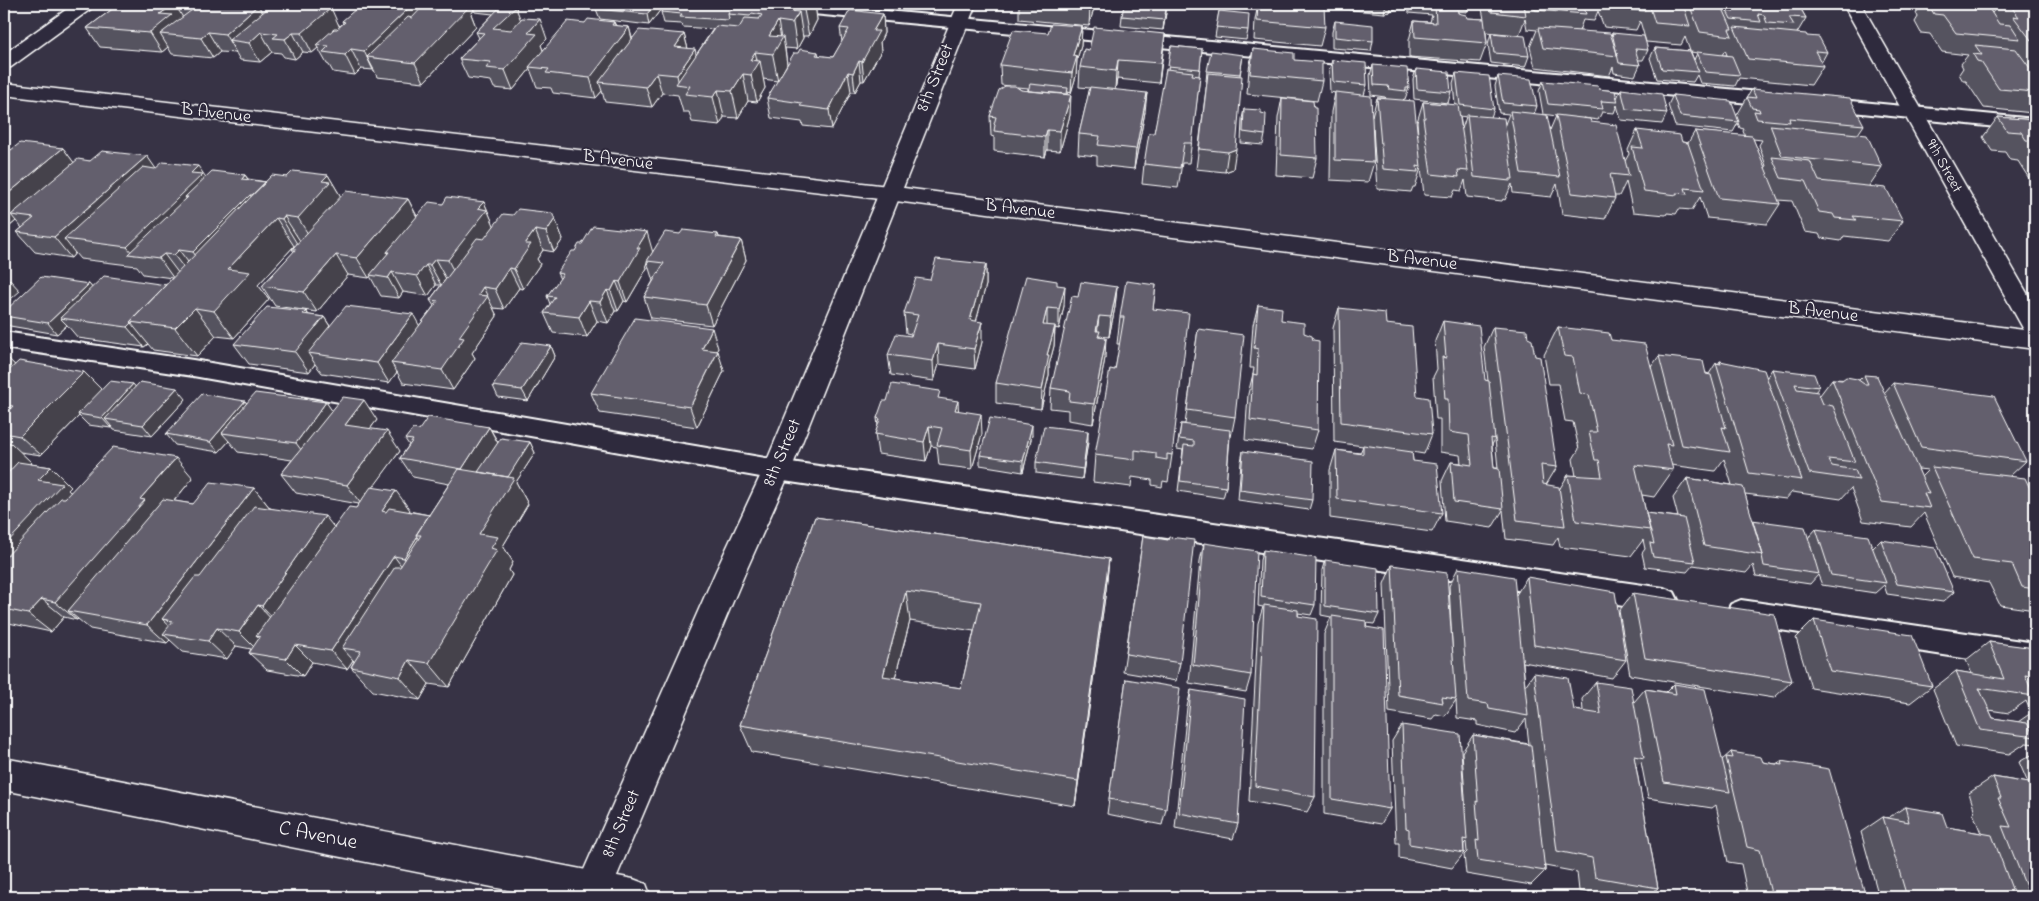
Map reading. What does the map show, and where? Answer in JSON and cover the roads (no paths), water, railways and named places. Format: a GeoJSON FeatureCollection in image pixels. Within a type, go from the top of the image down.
{"type":"FeatureCollection","features":[{"type":"Feature","properties":{"kind":"street"},"geometry":{"type":"LineString","coordinates":[[4,63],[86,4]]}},
{"type":"Feature","properties":{"kind":"street","name":"9th Street"},"geometry":{"type":"LineString","coordinates":[[1852,4],[2035,328]]}},
{"type":"Feature","properties":{"kind":"street","name":"8th Street"},"geometry":{"type":"LineString","coordinates":[[592,893],[730,573],[777,470],[888,192],[962,14]]}},
{"type":"Feature","properties":{"kind":"street","name":"B Avenue"},"geometry":{"type":"LineString","coordinates":[[4,89],[888,192],[2035,340]]}},
{"type":"Feature","properties":{"kind":"street","name":"C Avenue"},"geometry":{"type":"LineString","coordinates":[[4,774],[592,893],[632,897]]}},
{"type":"Feature","properties":{"kind":"lane"},"geometry":{"type":"LineString","coordinates":[[760,4],[962,14],[2035,125]]}},
{"type":"Feature","properties":{"kind":"lane"},"geometry":{"type":"LineString","coordinates":[[4,340],[203,369],[777,470],[1684,603]]}},
{"type":"Feature","properties":{"kind":"lane"},"geometry":{"type":"LineString","coordinates":[[1714,608],[2035,656]]}}]}
